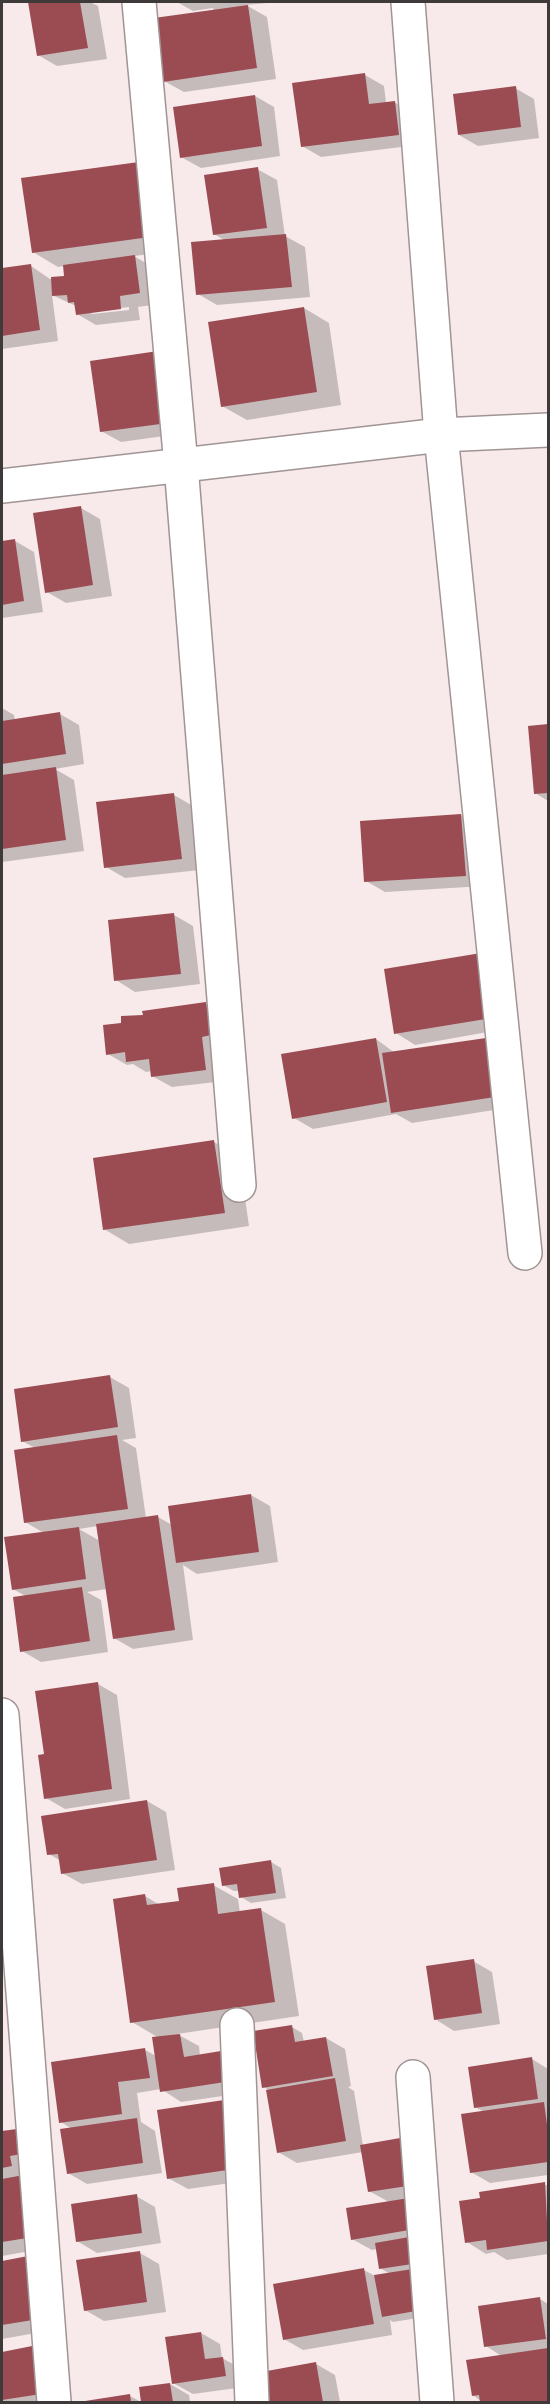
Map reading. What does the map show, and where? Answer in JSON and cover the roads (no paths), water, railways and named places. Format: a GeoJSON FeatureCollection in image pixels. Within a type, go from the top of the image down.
{"type":"FeatureCollection","features":[{"type":"Feature","properties":{"kind":"street"},"geometry":{"type":"LineString","coordinates":[[139,2],[181,465],[239,1185]]}},
{"type":"Feature","properties":{"kind":"street"},"geometry":{"type":"LineString","coordinates":[[408,2],[441,435],[525,1252]]}},
{"type":"Feature","properties":{"kind":"street"},"geometry":{"type":"LineString","coordinates":[[2,486],[441,435],[549,430]]}},
{"type":"Feature","properties":{"kind":"street"},"geometry":{"type":"LineString","coordinates":[[2,1714],[54,2403]]}},
{"type":"Feature","properties":{"kind":"street"},"geometry":{"type":"LineString","coordinates":[[237,2025],[252,2403]]}},
{"type":"Feature","properties":{"kind":"street"},"geometry":{"type":"LineString","coordinates":[[413,2077],[437,2403]]}}]}
